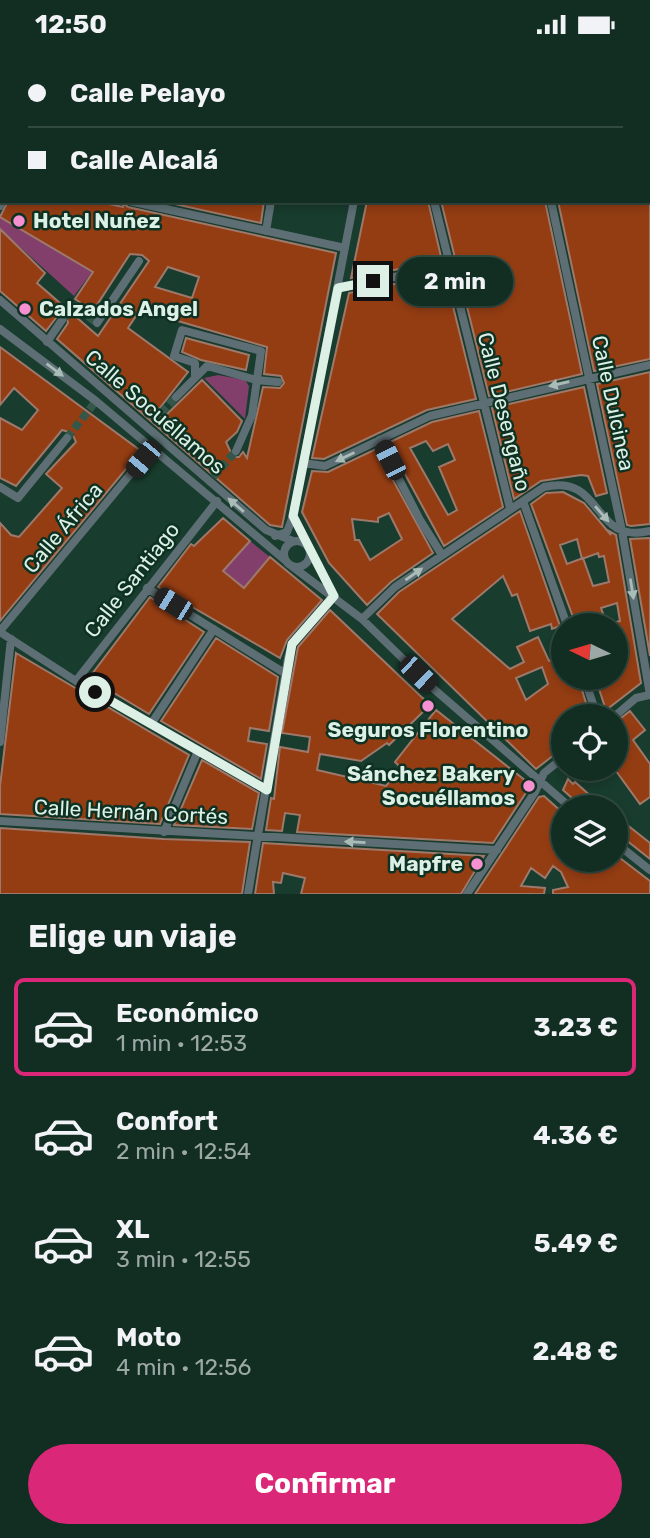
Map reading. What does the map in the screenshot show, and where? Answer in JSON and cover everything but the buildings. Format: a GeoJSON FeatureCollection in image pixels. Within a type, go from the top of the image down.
{"type":"FeatureCollection","features":[{"type":"Feature","properties":{"kind":"street"},"geometry":{"type":"LineString","coordinates":[[145,203],[168,206],[345,249]]}},
{"type":"Feature","properties":{"kind":"street"},"geometry":{"type":"LineString","coordinates":[[266,231],[271,203]]}},
{"type":"Feature","properties":{"kind":"street"},"geometry":{"type":"LineString","coordinates":[[275,536],[287,532],[293,516],[354,203]]}},
{"type":"Feature","properties":{"kind":"street","name":"Calle Desengaño"},"geometry":{"type":"LineString","coordinates":[[434,203],[510,508]]}},
{"type":"Feature","properties":{"kind":"street","name":"Calle Dulcinea"},"geometry":{"type":"LineString","coordinates":[[551,203],[622,531],[650,695]]}},
{"type":"Feature","properties":{"kind":"street"},"geometry":{"type":"LineString","coordinates":[[97,323],[139,261]]}},
{"type":"Feature","properties":{"kind":"street"},"geometry":{"type":"LineString","coordinates":[[338,288],[450,265]]}},
{"type":"Feature","properties":{"kind":"street","name":"Calle Socuéllamos"},"geometry":{"type":"LineString","coordinates":[[0,300],[275,536],[293,541]]}},
{"type":"Feature","properties":{"kind":"street"},"geometry":{"type":"LineString","coordinates":[[47,342],[62,320]]}},
{"type":"Feature","properties":{"kind":"street","name":"Calle Socuéllamos"},"geometry":{"type":"LineString","coordinates":[[0,329],[152,448],[288,563],[362,619],[435,690],[555,795]]}},
{"type":"Feature","properties":{"kind":"street"},"geometry":{"type":"LineString","coordinates":[[195,375],[195,363],[174,356],[182,330],[261,351],[248,430],[236,451]]}},
{"type":"Feature","properties":{"kind":"street"},"geometry":{"type":"LineString","coordinates":[[303,463],[325,466],[430,416],[650,365]]}},
{"type":"Feature","properties":{"kind":"street"},"geometry":{"type":"LineString","coordinates":[[176,397],[195,375],[207,366],[256,380],[278,382]]}},
{"type":"Feature","properties":{"kind":"street"},"geometry":{"type":"LineString","coordinates":[[0,488],[18,498],[67,438]]}},
{"type":"Feature","properties":{"kind":"street"},"geometry":{"type":"LineString","coordinates":[[379,440],[420,520],[442,555]]}},
{"type":"Feature","properties":{"kind":"street","name":"Calle África"},"geometry":{"type":"LineString","coordinates":[[0,632],[152,448]]}},
{"type":"Feature","properties":{"kind":"street"},"geometry":{"type":"LineString","coordinates":[[362,619],[395,587],[544,487],[574,486],[582,490],[606,520],[622,531],[631,536],[650,531]]}},
{"type":"Feature","properties":{"kind":"street","name":"Calle Santiago"},"geometry":{"type":"LineString","coordinates":[[76,681],[217,501]]}},
{"type":"Feature","properties":{"kind":"street"},"geometry":{"type":"LineString","coordinates":[[523,501],[563,613]]}},
{"type":"Feature","properties":{"kind":"street","name":"Calle Socuéllamos"},"geometry":{"type":"LineString","coordinates":[[293,516],[334,596]]}},
{"type":"Feature","properties":{"kind":"street"},"geometry":{"type":"LineString","coordinates":[[293,541],[301,541],[309,548],[304,565],[288,563],[284,550],[293,541]]}},
{"type":"Feature","properties":{"kind":"street"},"geometry":{"type":"LineString","coordinates":[[147,588],[286,674]]}},
{"type":"Feature","properties":{"kind":"street"},"geometry":{"type":"LineString","coordinates":[[248,894],[292,644],[334,596]]}},
{"type":"Feature","properties":{"kind":"street"},"geometry":{"type":"LineString","coordinates":[[151,724],[214,629]]}},
{"type":"Feature","properties":{"kind":"street"},"geometry":{"type":"LineString","coordinates":[[0,632],[76,681],[267,790]]}},
{"type":"Feature","properties":{"kind":"street"},"geometry":{"type":"LineString","coordinates":[[0,742],[11,639]]}},
{"type":"Feature","properties":{"kind":"street"},"geometry":{"type":"LineString","coordinates":[[628,705],[636,698],[650,695]]}},
{"type":"Feature","properties":{"kind":"street"},"geometry":{"type":"LineString","coordinates":[[164,832],[198,751]]}},
{"type":"Feature","properties":{"kind":"street"},"geometry":{"type":"LineString","coordinates":[[467,894],[534,794],[538,782],[551,770]]}},
{"type":"Feature","properties":{"kind":"street","name":"Calle Hernán Cortés"},"geometry":{"type":"LineString","coordinates":[[0,821],[497,850]]}},
{"type":"Feature","properties":{"kind":"street"},"geometry":{"type":"LineString","coordinates":[[628,853],[650,870]]}},
{"type":"Feature","properties":{"kind":"shaded area"},"geometry":{"type":"Polygon","coordinates":[[[0,217],[92,272],[74,296],[0,229],[0,217]]]}},
{"type":"Feature","properties":{"kind":"shaded area"},"geometry":{"type":"Polygon","coordinates":[[[218,375],[245,380],[249,386],[245,419],[204,378],[218,375]]]}},
{"type":"Feature","properties":{"kind":"shaded area"},"geometry":{"type":"Polygon","coordinates":[[[250,541],[270,557],[239,594],[223,571],[250,541]]]}},
{"type":"Feature","properties":{"kind":"tunnel"},"geometry":{"type":"LineString","coordinates":[[62,320],[75,306],[97,323]]}},
{"type":"Feature","properties":{"kind":"tunnel"},"geometry":{"type":"LineString","coordinates":[[153,422],[176,397]]}},
{"type":"Feature","properties":{"kind":"tunnel"},"geometry":{"type":"LineString","coordinates":[[67,438],[96,401]]}},
{"type":"Feature","properties":{"kind":"tunnel"},"geometry":{"type":"LineString","coordinates":[[213,477],[236,451]]}},
{"type":"Feature","properties":{"kind":"place","name":"Hotel Nuñez"},"geometry":{"type":"Point","coordinates":[19,221]}},
{"type":"Feature","properties":{"kind":"place","name":"Calzados Angel"},"geometry":{"type":"Point","coordinates":[25,309]}},
{"type":"Feature","properties":{"kind":"place","name":"Seguros Florentino"},"geometry":{"type":"Point","coordinates":[428,706]}},
{"type":"Feature","properties":{"kind":"place","name":"Sánchez Bakery Socuéllamos"},"geometry":{"type":"Point","coordinates":[529,786]}},
{"type":"Feature","properties":{"kind":"place","name":"Mapfre"},"geometry":{"type":"Point","coordinates":[477,864]}},
{"type":"Feature","properties":{"kind":"route"},"geometry":{"type":"LineString","coordinates":[[95,692],[267,790],[292,644],[334,596],[293,516],[338,288],[373,281]]}}]}
